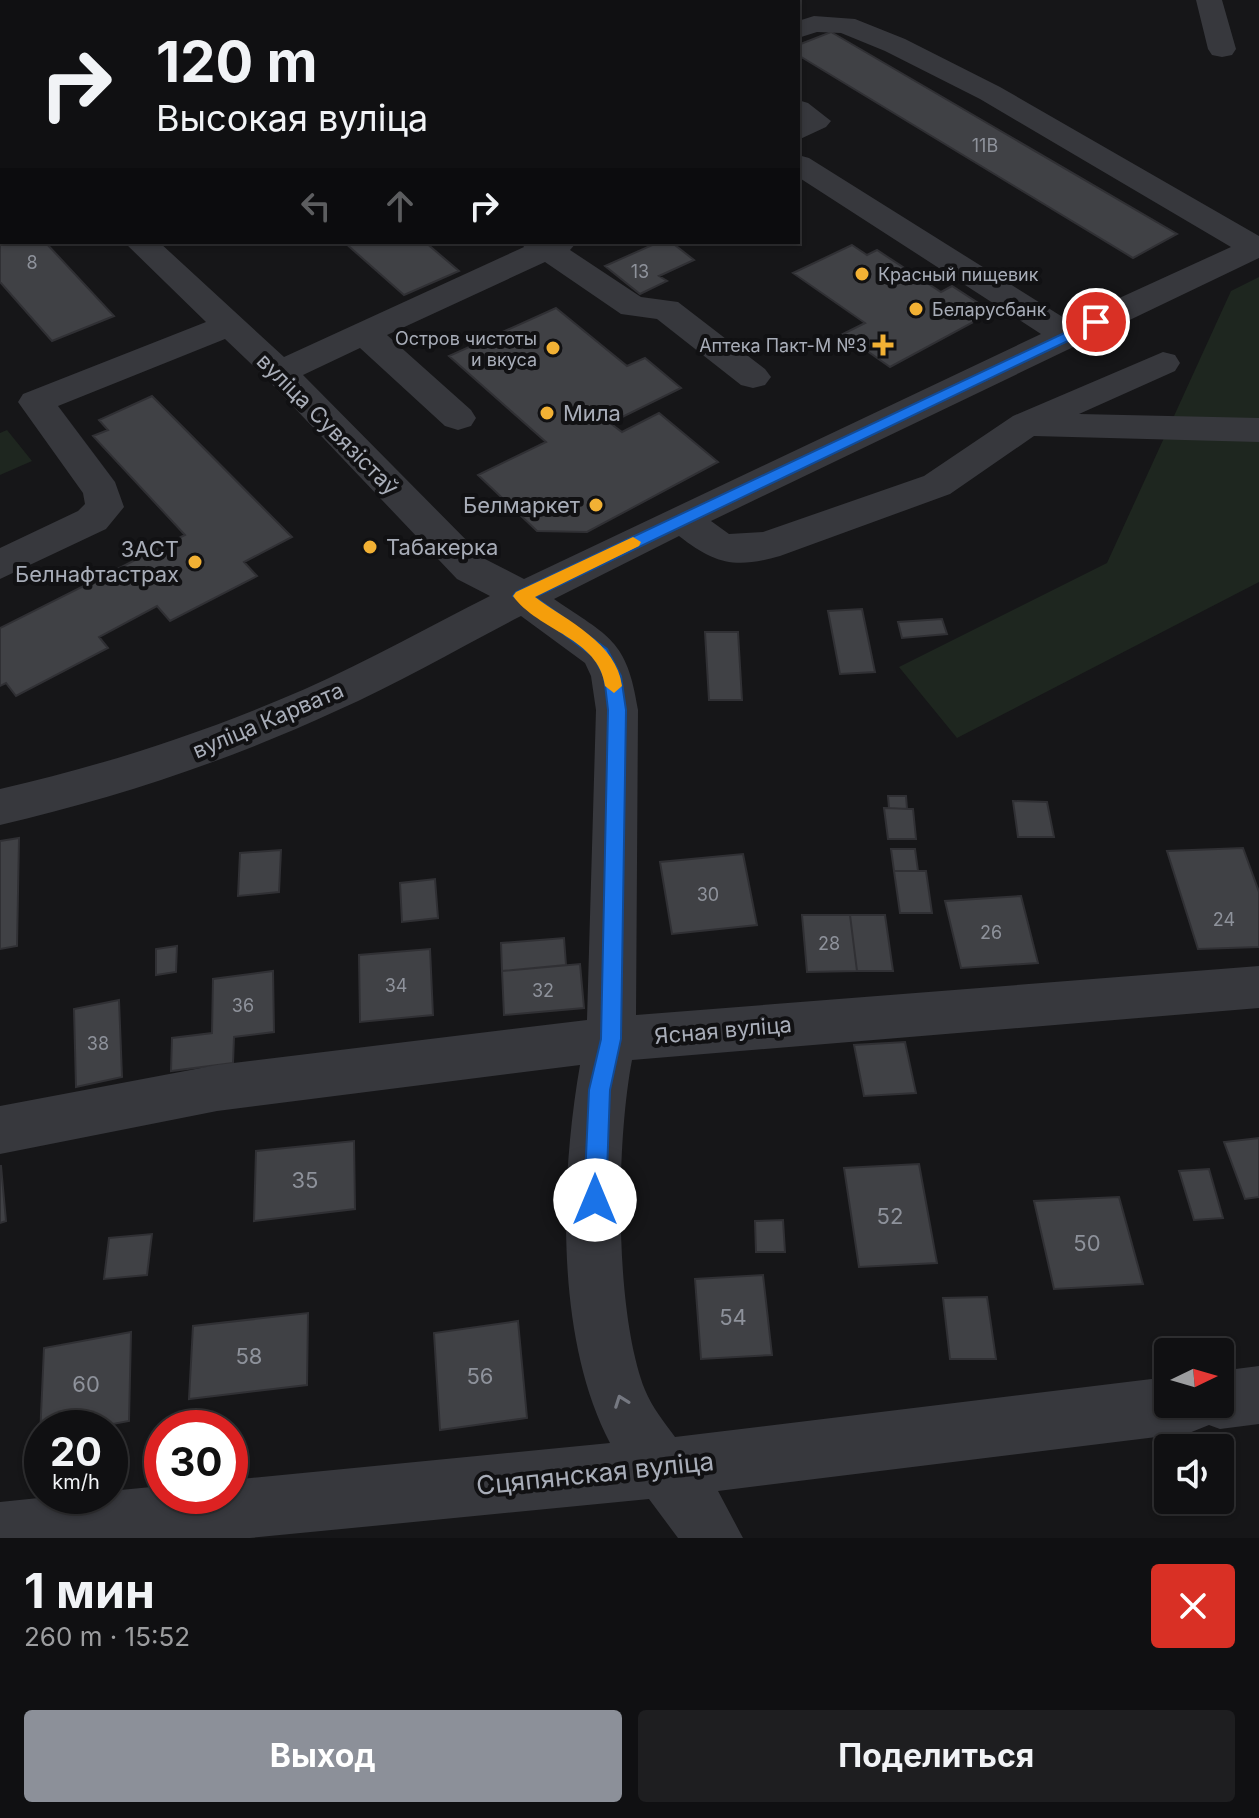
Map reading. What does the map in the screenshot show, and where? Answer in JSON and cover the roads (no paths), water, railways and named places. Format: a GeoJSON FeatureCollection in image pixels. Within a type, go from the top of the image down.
{"type":"FeatureCollection","features":[{"type":"Feature","properties":{"kind":"street"},"geometry":{"type":"LineString","coordinates":[[1209,0],[1222,49]]}},
{"type":"Feature","properties":{"kind":"street"},"geometry":{"type":"LineString","coordinates":[[800,29],[814,24],[845,25],[895,45],[990,93],[1257,247]]}},
{"type":"Feature","properties":{"kind":"street"},"geometry":{"type":"LineString","coordinates":[[800,110],[816,121],[800,130]]}},
{"type":"Feature","properties":{"kind":"street"},"geometry":{"type":"LineString","coordinates":[[800,165],[1069,336]]}},
{"type":"Feature","properties":{"kind":"street","name":"вуліца Сувязістаў"},"geometry":{"type":"LineString","coordinates":[[142,244],[280,372],[471,569],[522,596],[601,653],[612,676],[617,710],[611,1039],[599,1090],[594,1171],[598,1318],[610,1369],[626,1414],[712,1538]]}},
{"type":"Feature","properties":{"kind":"street"},"geometry":{"type":"LineString","coordinates":[[280,372],[548,244],[633,307],[666,309],[753,377]]}},
{"type":"Feature","properties":{"kind":"street","name":"вуліца Карвата"},"geometry":{"type":"LineString","coordinates":[[0,807],[90,786],[232,738],[321,700],[522,596],[1148,296],[1257,247]]}},
{"type":"Feature","properties":{"kind":"street"},"geometry":{"type":"LineString","coordinates":[[0,565],[92,520],[105,507],[102,491],[36,402],[227,326]]}},
{"type":"Feature","properties":{"kind":"street"},"geometry":{"type":"LineString","coordinates":[[364,333],[458,418]]}},
{"type":"Feature","properties":{"kind":"street"},"geometry":{"type":"LineString","coordinates":[[682,519],[721,548],[766,546],[937,485],[1026,424],[1163,363]]}},
{"type":"Feature","properties":{"kind":"street"},"geometry":{"type":"LineString","coordinates":[[1026,424],[1259,430]]}},
{"type":"Feature","properties":{"kind":"street","name":"Ясная вуліца"},"geometry":{"type":"LineString","coordinates":[[0,1130],[217,1088],[611,1039],[1259,987]]}},
{"type":"Feature","properties":{"kind":"street"},"geometry":{"type":"LineString","coordinates":[[1234,1398],[1259,1395]]}},
{"type":"Feature","properties":{"kind":"street","name":"Сцяпянская вуліца"},"geometry":{"type":"LineString","coordinates":[[0,1532],[662,1468],[1154,1408]]}},
{"type":"Feature","properties":{"kind":"place","name":"Красный пищевик"},"geometry":{"type":"Point","coordinates":[862,274]}},
{"type":"Feature","properties":{"kind":"place","name":"Беларусбанк"},"geometry":{"type":"Point","coordinates":[916,309]}},
{"type":"Feature","properties":{"kind":"place","name":"Аптека Пакт-М №3"},"geometry":{"type":"Point","coordinates":[883,345]}},
{"type":"Feature","properties":{"kind":"place","name":"Остров чистоты и вкуса"},"geometry":{"type":"Point","coordinates":[553,348]}},
{"type":"Feature","properties":{"kind":"place","name":"Мила"},"geometry":{"type":"Point","coordinates":[547,413]}},
{"type":"Feature","properties":{"kind":"place","name":"Белмаркет"},"geometry":{"type":"Point","coordinates":[596,505]}},
{"type":"Feature","properties":{"kind":"place","name":"Табакерка"},"geometry":{"type":"Point","coordinates":[370,547]}},
{"type":"Feature","properties":{"kind":"place","name":"ЗАСТ Белнафтастрах"},"geometry":{"type":"Point","coordinates":[195,562]}}]}
